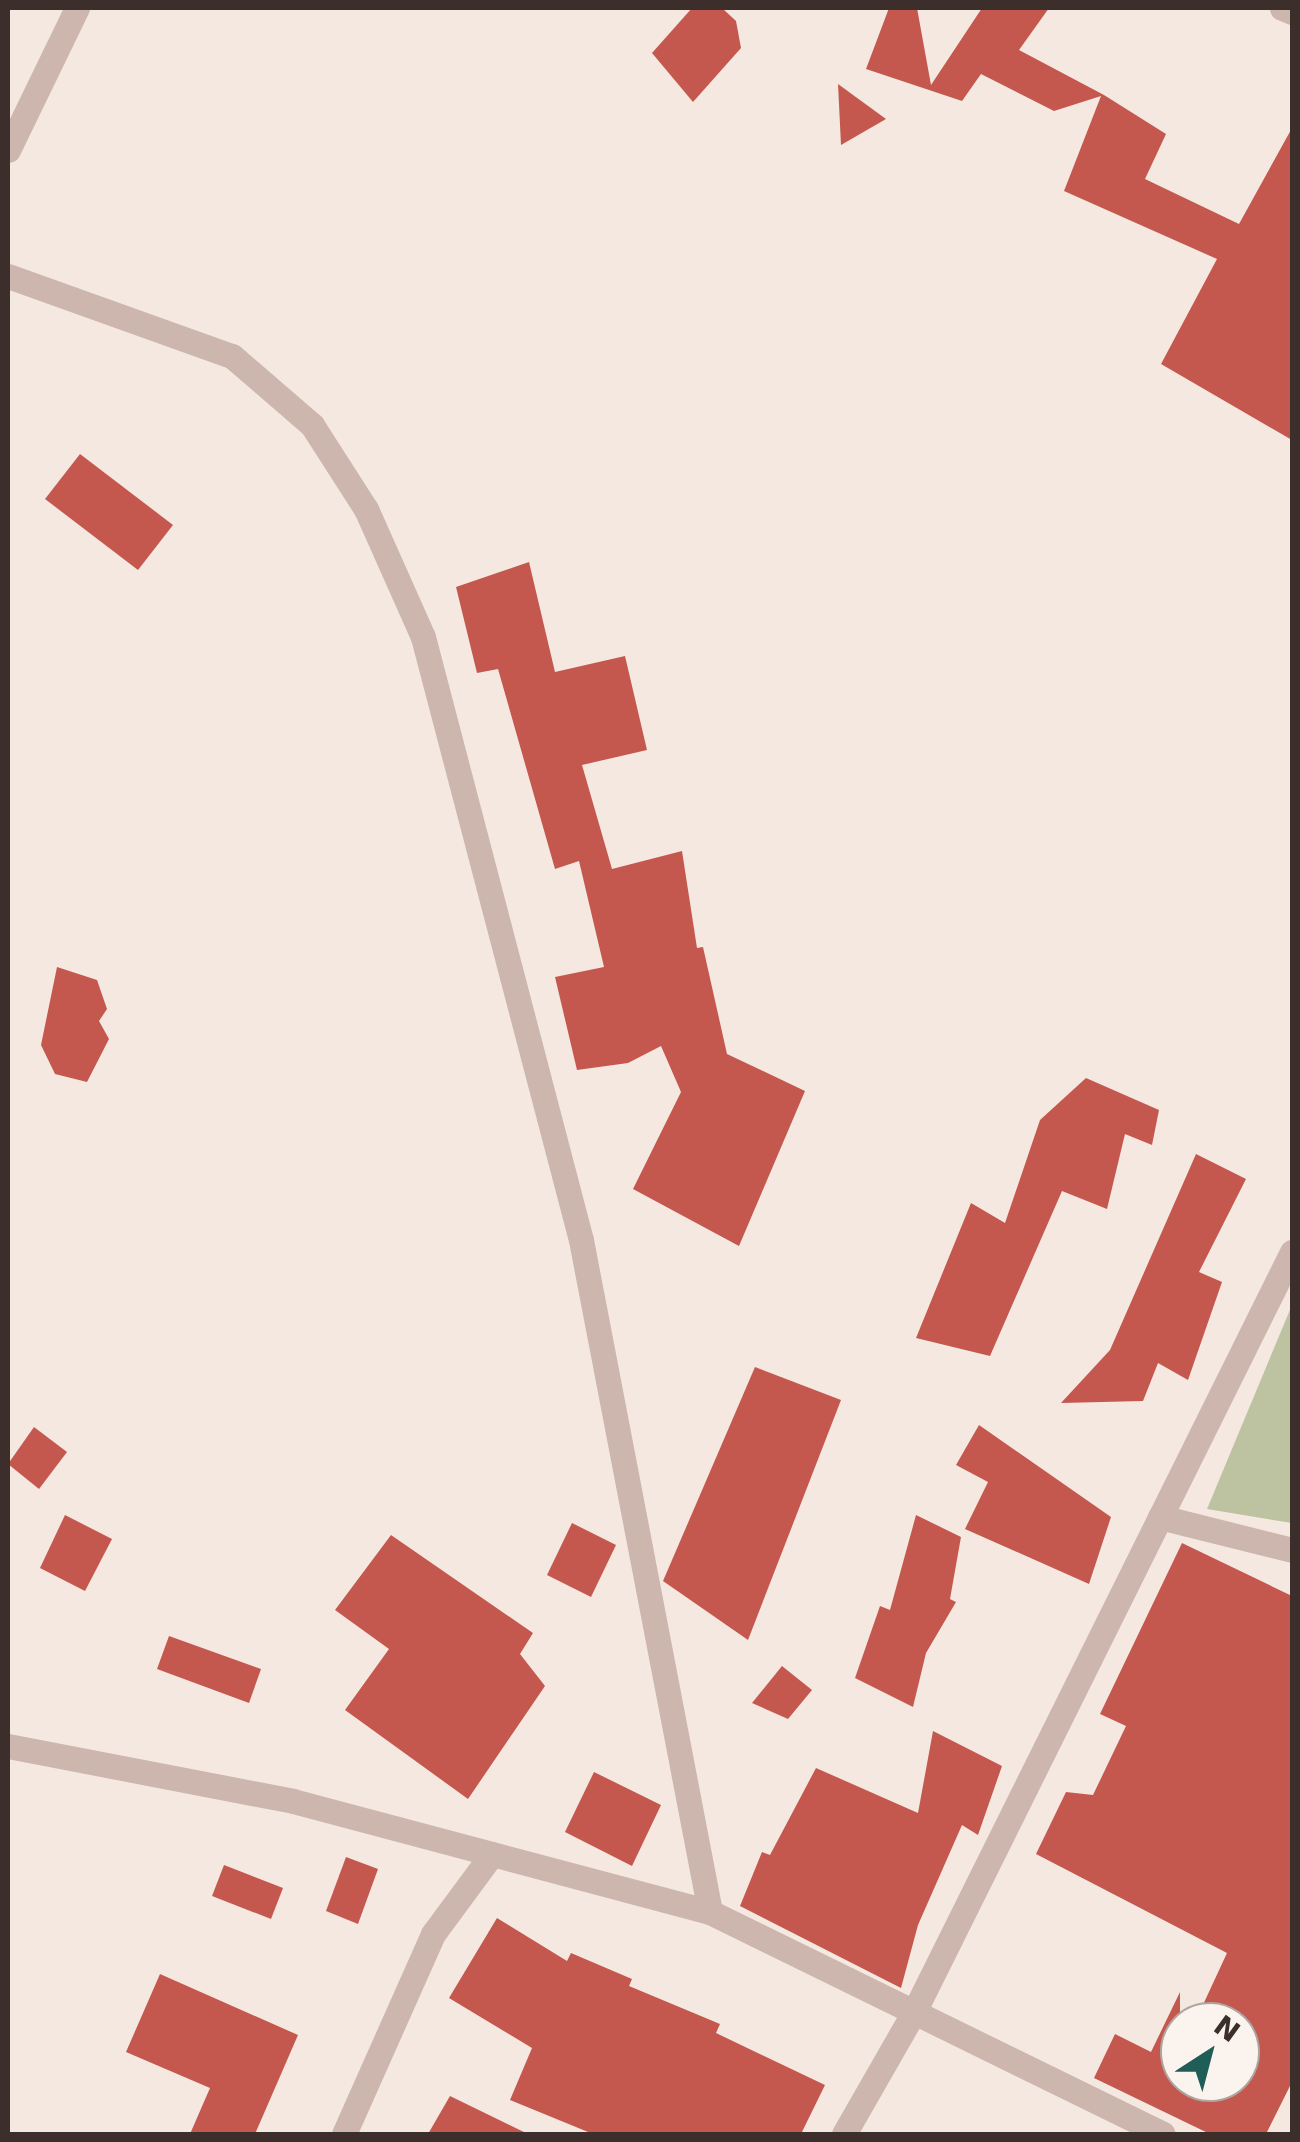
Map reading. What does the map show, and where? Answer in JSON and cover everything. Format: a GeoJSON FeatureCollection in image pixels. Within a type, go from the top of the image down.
{"type":"FeatureCollection","features":[{"type":"Feature","properties":{"kind":"street"},"geometry":{"type":"LineString","coordinates":[[8,150],[76,8]]}},
{"type":"Feature","properties":{"kind":"street"},"geometry":{"type":"LineString","coordinates":[[1282,8],[1292,12]]}},
{"type":"Feature","properties":{"kind":"street"},"geometry":{"type":"LineString","coordinates":[[8,276],[232,356],[299,414],[366,509],[423,638],[582,1240],[710,1912]]}},
{"type":"Feature","properties":{"kind":"street"},"geometry":{"type":"LineString","coordinates":[[844,2134],[914,2012],[1292,1252]]}},
{"type":"Feature","properties":{"kind":"street"},"geometry":{"type":"LineString","coordinates":[[1160,1516],[1292,1550]]}},
{"type":"Feature","properties":{"kind":"street"},"geometry":{"type":"LineString","coordinates":[[8,1746],[293,1800],[710,1912],[1163,2134]]}},
{"type":"Feature","properties":{"kind":"street"},"geometry":{"type":"LineString","coordinates":[[344,2134],[433,1934],[492,1854]]}},
{"type":"Feature","properties":{"kind":"green space"},"geometry":{"type":"Polygon","coordinates":[[[1292,1305],[1292,1523],[1207,1509],[1292,1305]]]}},
{"type":"Feature","properties":{"kind":"building"},"geometry":{"type":"Polygon","coordinates":[[[692,8],[722,8],[736,21],[741,48],[693,102],[652,53],[692,8]]]}},
{"type":"Feature","properties":{"kind":"building"},"geometry":{"type":"Polygon","coordinates":[[[889,8],[917,8],[931,85],[982,8],[1049,8],[1019,50],[1104,95],[1166,134],[1145,179],[1239,224],[1292,128],[1292,440],[1161,364],[1217,259],[1064,191],[1101,96],[1054,111],[981,74],[962,101],[866,69],[889,8]]]}},
{"type":"Feature","properties":{"kind":"building"},"geometry":{"type":"Polygon","coordinates":[[[838,84],[886,119],[841,145],[838,84]]]}},
{"type":"Feature","properties":{"kind":"building"},"geometry":{"type":"Polygon","coordinates":[[[80,454],[173,525],[138,570],[45,499],[80,454]]]}},
{"type":"Feature","properties":{"kind":"building"},"geometry":{"type":"Polygon","coordinates":[[[529,562],[555,672],[625,656],[647,750],[582,765],[612,869],[682,851],[697,948],[703,947],[727,1054],[805,1091],[739,1246],[633,1189],[681,1092],[661,1046],[628,1063],[577,1070],[555,977],[604,967],[579,861],[555,869],[498,669],[477,673],[456,587],[529,562]]]}},
{"type":"Feature","properties":{"kind":"building"},"geometry":{"type":"Polygon","coordinates":[[[57,967],[97,980],[107,1009],[99,1021],[109,1039],[87,1082],[55,1074],[41,1045],[57,967]]]}},
{"type":"Feature","properties":{"kind":"building"},"geometry":{"type":"Polygon","coordinates":[[[1086,1078],[1159,1110],[1152,1145],[1125,1134],[1107,1209],[1062,1191],[990,1356],[916,1338],[971,1203],[1005,1223],[1040,1120],[1086,1078]]]}},
{"type":"Feature","properties":{"kind":"building"},"geometry":{"type":"Polygon","coordinates":[[[1196,1154],[1246,1179],[1199,1272],[1222,1282],[1188,1380],[1158,1363],[1143,1401],[1061,1403],[1110,1350],[1196,1154]]]}},
{"type":"Feature","properties":{"kind":"building"},"geometry":{"type":"Polygon","coordinates":[[[755,1367],[841,1400],[748,1640],[663,1581],[755,1367]]]}},
{"type":"Feature","properties":{"kind":"building"},"geometry":{"type":"Polygon","coordinates":[[[979,1425],[1111,1517],[1089,1584],[965,1529],[988,1482],[956,1465],[979,1425]]]}},
{"type":"Feature","properties":{"kind":"building"},"geometry":{"type":"Polygon","coordinates":[[[34,1427],[67,1452],[39,1489],[8,1464],[34,1427]]]}},
{"type":"Feature","properties":{"kind":"building"},"geometry":{"type":"Polygon","coordinates":[[[65,1515],[112,1539],[85,1591],[40,1568],[65,1515]]]}},
{"type":"Feature","properties":{"kind":"building"},"geometry":{"type":"Polygon","coordinates":[[[916,1515],[961,1537],[950,1599],[956,1602],[926,1653],[913,1707],[855,1678],[880,1606],[890,1610],[916,1515]]]}},
{"type":"Feature","properties":{"kind":"building"},"geometry":{"type":"Polygon","coordinates":[[[572,1523],[616,1545],[591,1597],[547,1575],[572,1523]]]}},
{"type":"Feature","properties":{"kind":"building"},"geometry":{"type":"Polygon","coordinates":[[[391,1535],[533,1633],[520,1654],[545,1686],[468,1799],[345,1710],[389,1649],[335,1610],[391,1535]]]}},
{"type":"Feature","properties":{"kind":"building"},"geometry":{"type":"Polygon","coordinates":[[[1182,1543],[1292,1596],[1292,2082],[1266,2134],[1210,2134],[1094,2078],[1115,2034],[1151,2052],[1160,2033],[1160,2102],[1260,2102],[1260,2002],[1204,2002],[1227,1953],[1036,1854],[1066,1792],[1093,1795],[1126,1726],[1100,1714],[1182,1543]]]}},
{"type":"Feature","properties":{"kind":"building"},"geometry":{"type":"Polygon","coordinates":[[[169,1636],[261,1669],[249,1703],[157,1669],[169,1636]]]}},
{"type":"Feature","properties":{"kind":"building"},"geometry":{"type":"Polygon","coordinates":[[[782,1666],[812,1690],[788,1719],[752,1703],[782,1666]]]}},
{"type":"Feature","properties":{"kind":"building"},"geometry":{"type":"Polygon","coordinates":[[[933,1731],[1002,1766],[978,1835],[962,1825],[918,1925],[901,1988],[740,1906],[762,1852],[770,1855],[816,1768],[918,1813],[933,1731]]]}},
{"type":"Feature","properties":{"kind":"building"},"geometry":{"type":"Polygon","coordinates":[[[594,1772],[661,1805],[632,1866],[565,1832],[594,1772]]]}},
{"type":"Feature","properties":{"kind":"building"},"geometry":{"type":"Polygon","coordinates":[[[346,1857],[378,1869],[358,1924],[326,1911],[346,1857]]]}},
{"type":"Feature","properties":{"kind":"building"},"geometry":{"type":"Polygon","coordinates":[[[224,1865],[283,1888],[271,1919],[212,1896],[224,1865]]]}},
{"type":"Feature","properties":{"kind":"building"},"geometry":{"type":"Polygon","coordinates":[[[497,1918],[567,1961],[571,1953],[632,1979],[629,1986],[720,2024],[716,2033],[825,2085],[801,2134],[593,2134],[510,2100],[532,2048],[449,1998],[497,1918]]]}},
{"type":"Feature","properties":{"kind":"building"},"geometry":{"type":"Polygon","coordinates":[[[160,1974],[298,2035],[255,2134],[190,2134],[210,2088],[126,2052],[160,1974]]]}},
{"type":"Feature","properties":{"kind":"building"},"geometry":{"type":"Polygon","coordinates":[[[450,2096],[528,2134],[428,2134],[450,2096]]]}}]}
